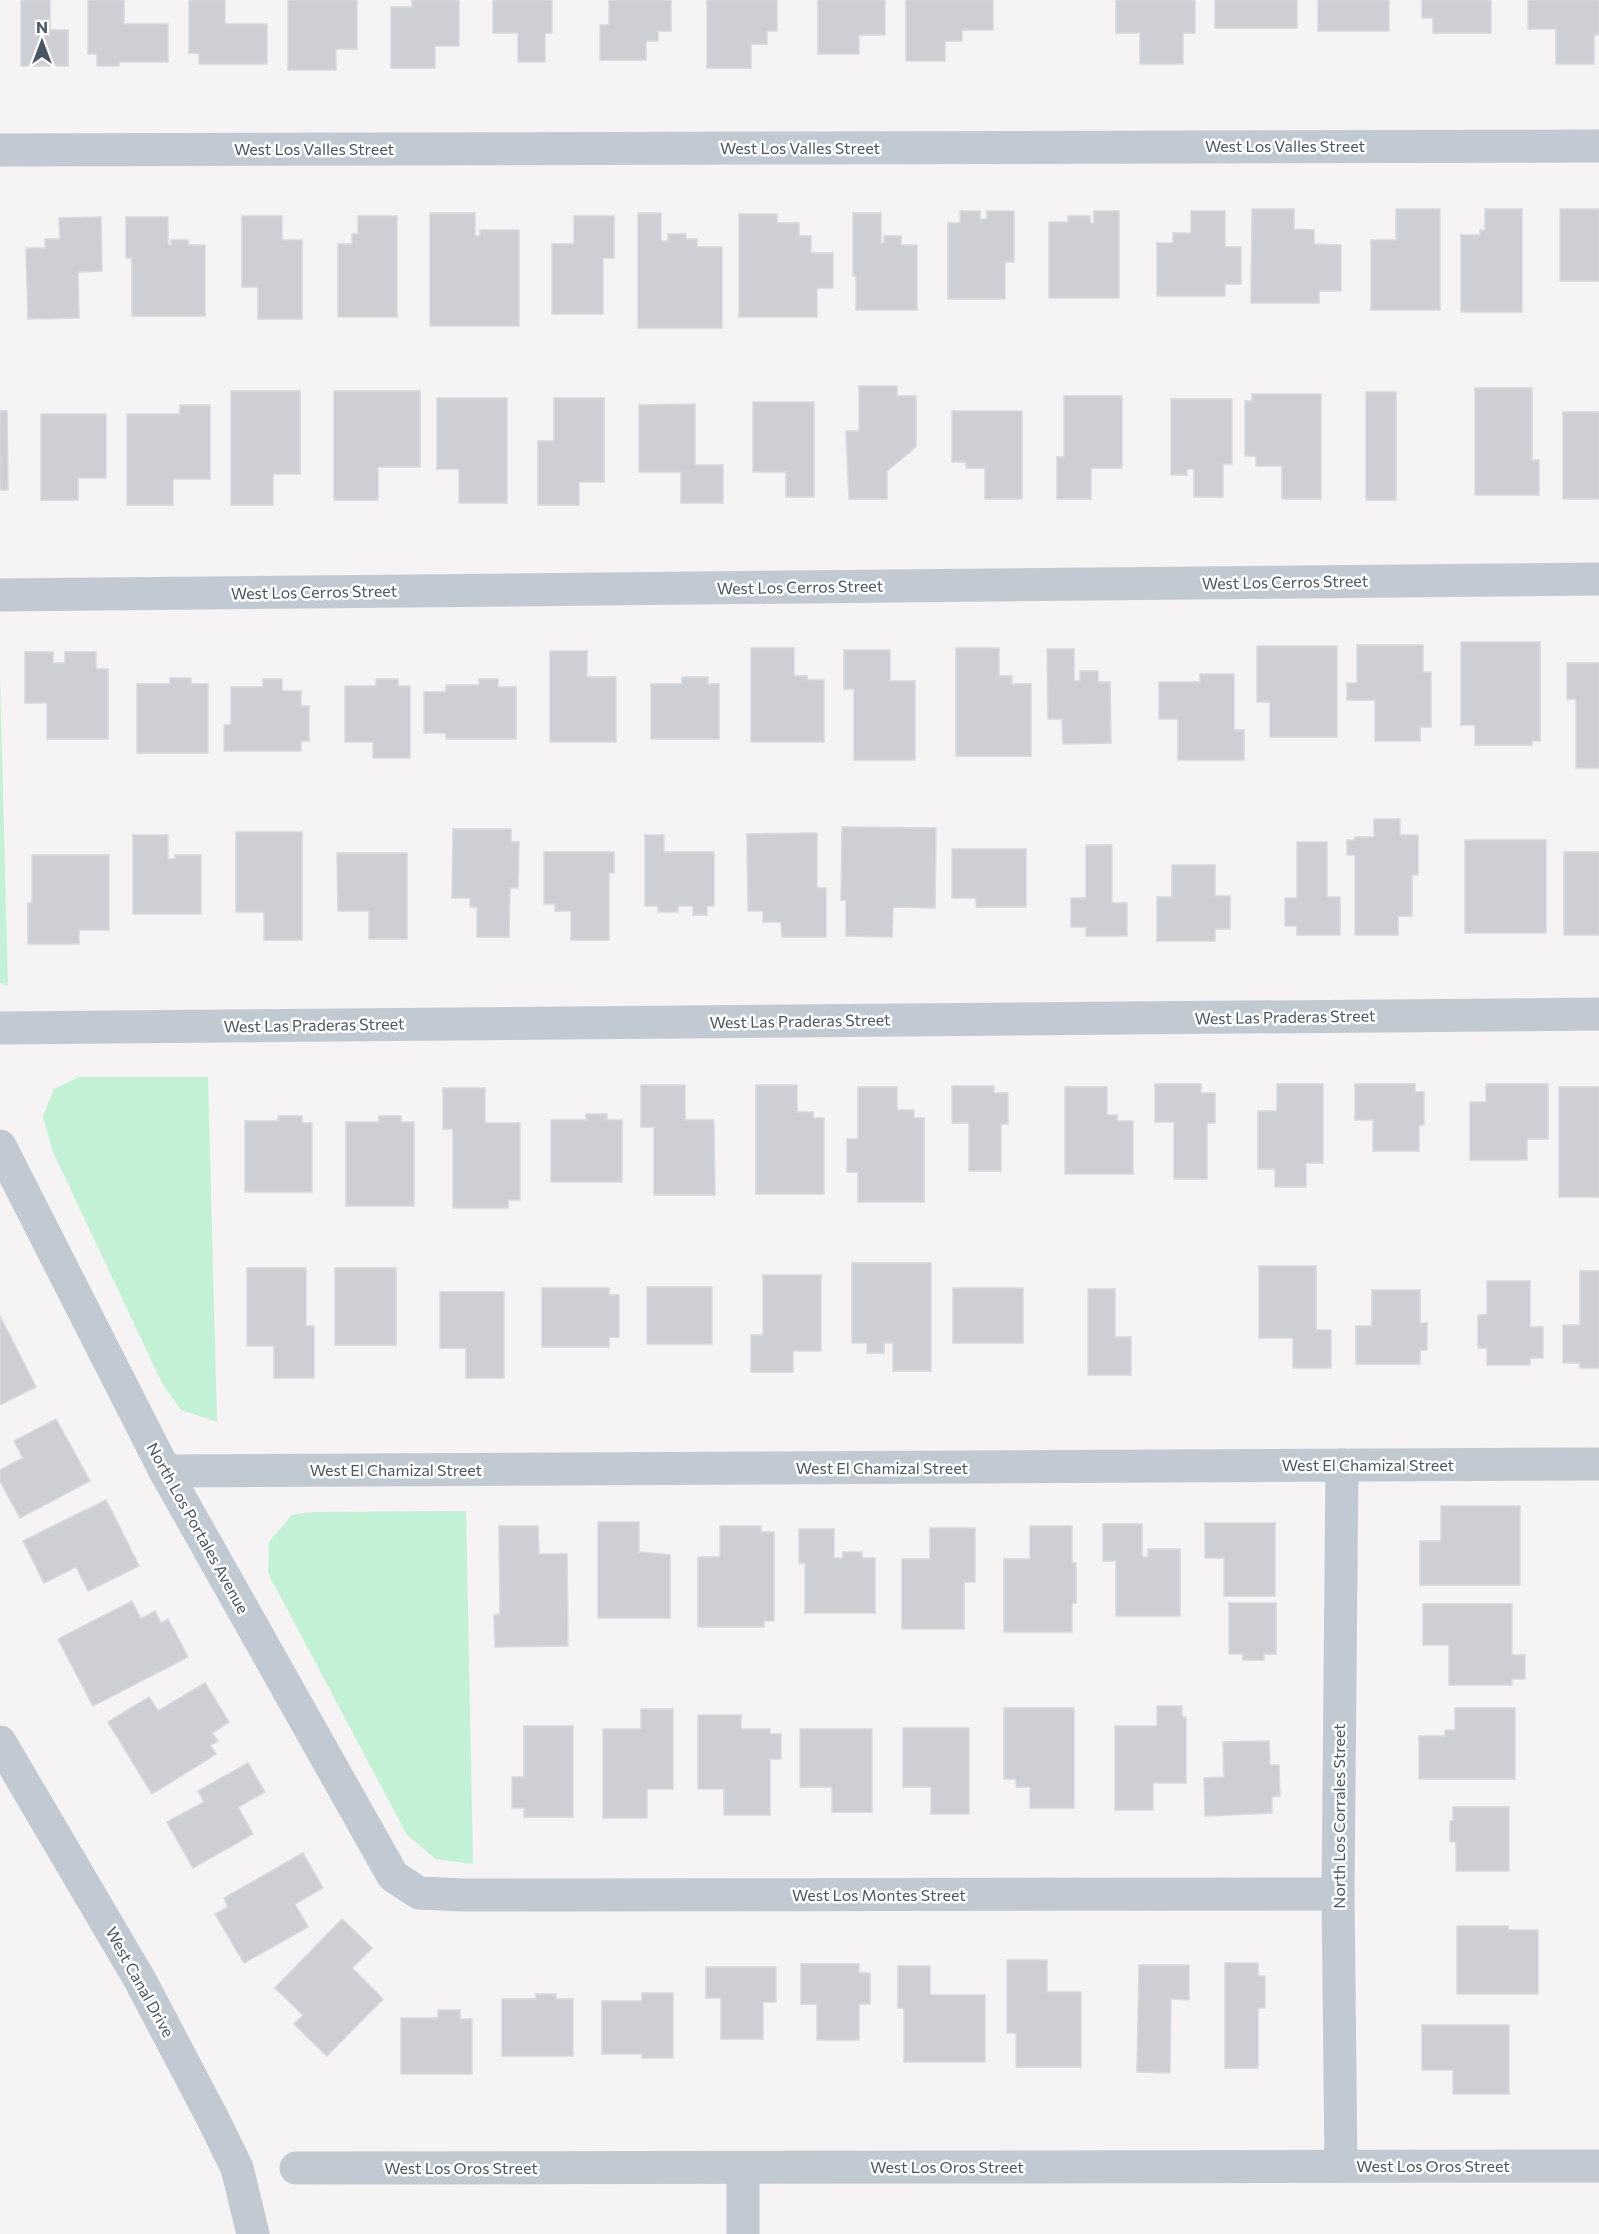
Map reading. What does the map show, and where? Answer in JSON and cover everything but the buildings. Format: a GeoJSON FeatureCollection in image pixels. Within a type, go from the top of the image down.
{"type":"FeatureCollection","features":[{"type":"Feature","properties":{"kind":"street","name":"West Los Valles Street"},"geometry":{"type":"LineString","coordinates":[[0,150],[1599,146]]}},
{"type":"Feature","properties":{"kind":"street","name":"West Los Cerros Street"},"geometry":{"type":"LineString","coordinates":[[0,595],[1599,579]]}},
{"type":"Feature","properties":{"kind":"street","name":"West Las Praderas Street"},"geometry":{"type":"LineString","coordinates":[[0,1028],[1599,1014]]}},
{"type":"Feature","properties":{"kind":"street","name":"North Los Portales Avenue"},"geometry":{"type":"LineString","coordinates":[[0,1146],[165,1472],[393,1876],[419,1893]]}},
{"type":"Feature","properties":{"kind":"street","name":"West El Chamizal Street"},"geometry":{"type":"LineString","coordinates":[[165,1472],[1599,1464]]}},
{"type":"Feature","properties":{"kind":"street","name":"North Los Corrales Street"},"geometry":{"type":"LineString","coordinates":[[1341,2166],[1338,1894],[1342,1465]]}},
{"type":"Feature","properties":{"kind":"street","name":"West Canal Drive"},"geometry":{"type":"LineString","coordinates":[[0,1742],[140,1980],[202,2098],[237,2168],[253,2234]]}},
{"type":"Feature","properties":{"kind":"street","name":"West Los Montes Street"},"geometry":{"type":"LineString","coordinates":[[419,1893],[463,1896],[1338,1894]]}},
{"type":"Feature","properties":{"kind":"street","name":"West Los Oros Street"},"geometry":{"type":"LineString","coordinates":[[296,2168],[1599,2166]]}},
{"type":"Feature","properties":{"kind":"street"},"geometry":{"type":"LineString","coordinates":[[742,2168],[743,2234]]}},
{"type":"Feature","properties":{"kind":"green space"},"geometry":{"type":"Polygon","coordinates":[[[0,676],[8,986],[0,983],[0,676]]]}},
{"type":"Feature","properties":{"kind":"green space"},"geometry":{"type":"Polygon","coordinates":[[[79,1077],[208,1077],[217,1422],[181,1410],[162,1383],[53,1152],[43,1116],[54,1089],[79,1077]]]}},
{"type":"Feature","properties":{"kind":"green space"},"geometry":{"type":"Polygon","coordinates":[[[466,1511],[473,1864],[436,1859],[407,1835],[268,1573],[269,1542],[292,1515],[313,1512],[466,1511]]]}}]}
